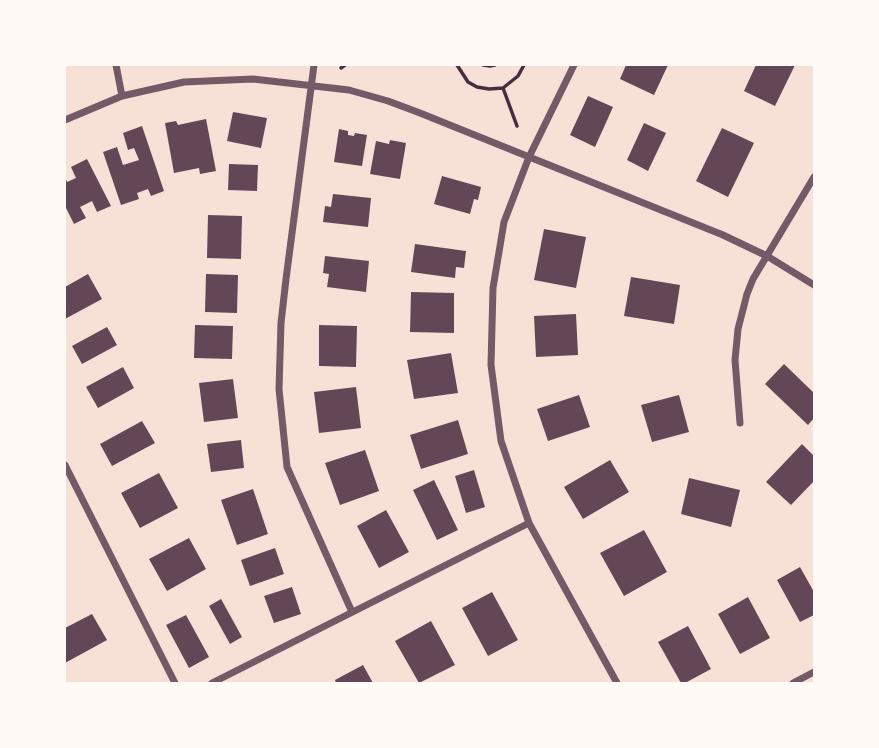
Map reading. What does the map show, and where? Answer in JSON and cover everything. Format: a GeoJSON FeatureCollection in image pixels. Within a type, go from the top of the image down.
{"type":"FeatureCollection","features":[{"type":"Feature","properties":{"kind":"street"},"geometry":{"type":"LineString","coordinates":[[116,65],[122,96]]}},
{"type":"Feature","properties":{"kind":"street"},"geometry":{"type":"LineString","coordinates":[[314,65],[285,279],[279,389],[287,467],[352,612]]}},
{"type":"Feature","properties":{"kind":"street"},"geometry":{"type":"LineString","coordinates":[[574,65],[529,157],[504,222],[493,288],[491,365],[501,441],[529,523],[617,683]]}},
{"type":"Feature","properties":{"kind":"street"},"geometry":{"type":"LineString","coordinates":[[65,120],[122,96],[184,82],[253,79],[349,90],[388,101],[723,235],[767,256],[814,285]]}},
{"type":"Feature","properties":{"kind":"street"},"geometry":{"type":"LineString","coordinates":[[740,423],[735,360],[738,329],[747,294],[814,177]]}},
{"type":"Feature","properties":{"kind":"street"},"geometry":{"type":"LineString","coordinates":[[65,465],[175,683]]}},
{"type":"Feature","properties":{"kind":"street"},"geometry":{"type":"LineString","coordinates":[[212,683],[529,523]]}},
{"type":"Feature","properties":{"kind":"street"},"geometry":{"type":"LineString","coordinates":[[793,683],[814,672]]}},
{"type":"Feature","properties":{"kind":"path"},"geometry":{"type":"LineString","coordinates":[[457,65],[468,82],[489,89],[503,88],[518,76],[524,65]]}},
{"type":"Feature","properties":{"kind":"path"},"geometry":{"type":"LineString","coordinates":[[483,65],[495,65]]}},
{"type":"Feature","properties":{"kind":"path"},"geometry":{"type":"LineString","coordinates":[[503,88],[517,126]]}},
{"type":"Feature","properties":{"kind":"building"},"geometry":{"type":"Polygon","coordinates":[[[626,65],[668,65],[654,95],[620,79],[626,65]]]}},
{"type":"Feature","properties":{"kind":"building"},"geometry":{"type":"Polygon","coordinates":[[[756,65],[795,65],[775,106],[744,91],[756,65]]]}},
{"type":"Feature","properties":{"kind":"building"},"geometry":{"type":"Polygon","coordinates":[[[588,96],[613,107],[595,147],[570,135],[588,96]]]}},
{"type":"Feature","properties":{"kind":"building"},"geometry":{"type":"Polygon","coordinates":[[[233,112],[267,118],[261,148],[227,141],[233,112]]]}},
{"type":"Feature","properties":{"kind":"building"},"geometry":{"type":"Polygon","coordinates":[[[206,119],[216,171],[200,174],[199,168],[174,173],[165,123],[176,121],[178,125],[206,119]]]}},
{"type":"Feature","properties":{"kind":"building"},"geometry":{"type":"Polygon","coordinates":[[[644,123],[666,133],[648,171],[627,160],[644,123]]]}},
{"type":"Feature","properties":{"kind":"building"},"geometry":{"type":"Polygon","coordinates":[[[142,126],[164,191],[151,196],[148,189],[137,193],[139,199],[121,205],[103,152],[117,147],[123,165],[139,160],[134,148],[128,150],[123,133],[142,126]]]}},
{"type":"Feature","properties":{"kind":"building"},"geometry":{"type":"Polygon","coordinates":[[[722,128],[754,143],[728,197],[696,181],[722,128]]]}},
{"type":"Feature","properties":{"kind":"building"},"geometry":{"type":"Polygon","coordinates":[[[339,129],[348,131],[348,135],[367,135],[362,166],[334,162],[339,129]]]}},
{"type":"Feature","properties":{"kind":"building"},"geometry":{"type":"Polygon","coordinates":[[[390,140],[406,143],[400,179],[370,174],[376,141],[389,144],[390,140]]]}},
{"type":"Feature","properties":{"kind":"building"},"geometry":{"type":"Polygon","coordinates":[[[87,159],[111,206],[97,212],[92,201],[80,207],[86,218],[74,224],[65,206],[65,177],[67,182],[76,178],[71,167],[87,159]]]}},
{"type":"Feature","properties":{"kind":"building"},"geometry":{"type":"Polygon","coordinates":[[[229,164],[258,165],[257,191],[228,190],[229,164]]]}},
{"type":"Feature","properties":{"kind":"building"},"geometry":{"type":"Polygon","coordinates":[[[442,176],[481,187],[478,200],[474,199],[470,214],[434,204],[442,176]]]}},
{"type":"Feature","properties":{"kind":"building"},"geometry":{"type":"Polygon","coordinates":[[[333,194],[371,198],[368,227],[323,222],[325,206],[331,207],[333,194]]]}},
{"type":"Feature","properties":{"kind":"building"},"geometry":{"type":"Polygon","coordinates":[[[208,215],[242,216],[241,259],[207,258],[208,215]]]}},
{"type":"Feature","properties":{"kind":"building"},"geometry":{"type":"Polygon","coordinates":[[[544,229],[586,237],[576,288],[534,280],[544,229]]]}},
{"type":"Feature","properties":{"kind":"building"},"geometry":{"type":"Polygon","coordinates":[[[415,244],[466,251],[464,268],[456,267],[455,278],[411,272],[415,244]]]}},
{"type":"Feature","properties":{"kind":"building"},"geometry":{"type":"Polygon","coordinates":[[[325,256],[369,261],[366,292],[327,287],[329,274],[323,273],[325,256]]]}},
{"type":"Feature","properties":{"kind":"building"},"geometry":{"type":"Polygon","coordinates":[[[88,274],[102,299],[65,319],[65,287],[88,274]]]}},
{"type":"Feature","properties":{"kind":"building"},"geometry":{"type":"Polygon","coordinates":[[[206,274],[238,275],[237,313],[205,312],[206,274]]]}},
{"type":"Feature","properties":{"kind":"building"},"geometry":{"type":"Polygon","coordinates":[[[631,277],[680,285],[674,324],[624,316],[631,277]]]}},
{"type":"Feature","properties":{"kind":"building"},"geometry":{"type":"Polygon","coordinates":[[[411,292],[454,293],[454,333],[410,332],[411,292]]]}},
{"type":"Feature","properties":{"kind":"building"},"geometry":{"type":"Polygon","coordinates":[[[576,314],[578,355],[536,357],[534,316],[576,314]]]}},
{"type":"Feature","properties":{"kind":"building"},"geometry":{"type":"Polygon","coordinates":[[[195,325],[233,326],[232,359],[194,358],[195,325]]]}},
{"type":"Feature","properties":{"kind":"building"},"geometry":{"type":"Polygon","coordinates":[[[319,325],[357,326],[356,367],[319,366],[319,325]]]}},
{"type":"Feature","properties":{"kind":"building"},"geometry":{"type":"Polygon","coordinates":[[[107,327],[117,345],[82,364],[72,346],[107,327]]]}},
{"type":"Feature","properties":{"kind":"building"},"geometry":{"type":"Polygon","coordinates":[[[451,353],[458,393],[414,399],[407,360],[451,353]]]}},
{"type":"Feature","properties":{"kind":"building"},"geometry":{"type":"Polygon","coordinates":[[[784,364],[814,393],[814,418],[808,425],[765,384],[784,364]]]}},
{"type":"Feature","properties":{"kind":"building"},"geometry":{"type":"Polygon","coordinates":[[[123,367],[134,388],[98,408],[86,387],[123,367]]]}},
{"type":"Feature","properties":{"kind":"building"},"geometry":{"type":"Polygon","coordinates":[[[233,379],[238,418],[204,422],[199,383],[233,379]]]}},
{"type":"Feature","properties":{"kind":"building"},"geometry":{"type":"Polygon","coordinates":[[[356,387],[361,428],[319,433],[314,392],[356,387]]]}},
{"type":"Feature","properties":{"kind":"building"},"geometry":{"type":"Polygon","coordinates":[[[579,395],[590,427],[548,441],[537,409],[579,395]]]}},
{"type":"Feature","properties":{"kind":"building"},"geometry":{"type":"Polygon","coordinates":[[[679,395],[689,432],[652,442],[641,405],[679,395]]]}},
{"type":"Feature","properties":{"kind":"building"},"geometry":{"type":"Polygon","coordinates":[[[458,420],[468,454],[421,469],[410,435],[458,420]]]}},
{"type":"Feature","properties":{"kind":"building"},"geometry":{"type":"Polygon","coordinates":[[[142,421],[155,443],[112,466],[100,444],[142,421]]]}},
{"type":"Feature","properties":{"kind":"building"},"geometry":{"type":"Polygon","coordinates":[[[241,440],[244,468],[211,472],[207,444],[241,440]]]}},
{"type":"Feature","properties":{"kind":"building"},"geometry":{"type":"Polygon","coordinates":[[[802,444],[814,456],[814,481],[791,505],[766,482],[802,444]]]}},
{"type":"Feature","properties":{"kind":"building"},"geometry":{"type":"Polygon","coordinates":[[[365,450],[379,491],[340,505],[325,463],[365,450]]]}},
{"type":"Feature","properties":{"kind":"building"},"geometry":{"type":"Polygon","coordinates":[[[610,460],[629,492],[583,519],[564,487],[610,460]]]}},
{"type":"Feature","properties":{"kind":"building"},"geometry":{"type":"Polygon","coordinates":[[[474,470],[485,507],[466,513],[455,476],[474,470]]]}},
{"type":"Feature","properties":{"kind":"building"},"geometry":{"type":"Polygon","coordinates":[[[159,473],[178,508],[140,528],[121,493],[159,473]]]}},
{"type":"Feature","properties":{"kind":"building"},"geometry":{"type":"Polygon","coordinates":[[[689,478],[740,490],[731,527],[681,514],[689,478]]]}},
{"type":"Feature","properties":{"kind":"building"},"geometry":{"type":"Polygon","coordinates":[[[434,480],[458,530],[437,540],[413,490],[434,480]]]}},
{"type":"Feature","properties":{"kind":"building"},"geometry":{"type":"Polygon","coordinates":[[[253,489],[268,534],[237,545],[221,500],[253,489]]]}},
{"type":"Feature","properties":{"kind":"building"},"geometry":{"type":"Polygon","coordinates":[[[386,510],[409,552],[379,568],[357,526],[386,510]]]}},
{"type":"Feature","properties":{"kind":"building"},"geometry":{"type":"Polygon","coordinates":[[[644,530],[667,572],[624,596],[600,553],[644,530]]]}},
{"type":"Feature","properties":{"kind":"building"},"geometry":{"type":"Polygon","coordinates":[[[189,538],[206,569],[167,591],[149,559],[189,538]]]}},
{"type":"Feature","properties":{"kind":"building"},"geometry":{"type":"Polygon","coordinates":[[[275,548],[284,574],[250,586],[241,560],[275,548]]]}},
{"type":"Feature","properties":{"kind":"building"},"geometry":{"type":"Polygon","coordinates":[[[800,567],[814,592],[814,615],[800,622],[777,580],[800,567]]]}},
{"type":"Feature","properties":{"kind":"building"},"geometry":{"type":"Polygon","coordinates":[[[292,587],[301,614],[274,623],[264,596],[292,587]]]}},
{"type":"Feature","properties":{"kind":"building"},"geometry":{"type":"Polygon","coordinates":[[[492,592],[518,640],[488,656],[462,608],[492,592]]]}},
{"type":"Feature","properties":{"kind":"building"},"geometry":{"type":"Polygon","coordinates":[[[748,597],[770,638],[740,654],[718,614],[748,597]]]}},
{"type":"Feature","properties":{"kind":"building"},"geometry":{"type":"Polygon","coordinates":[[[221,599],[242,637],[230,644],[209,606],[221,599]]]}},
{"type":"Feature","properties":{"kind":"building"},"geometry":{"type":"Polygon","coordinates":[[[92,614],[107,640],[65,663],[65,628],[92,614]]]}},
{"type":"Feature","properties":{"kind":"building"},"geometry":{"type":"Polygon","coordinates":[[[186,615],[209,657],[189,668],[166,625],[186,615]]]}},
{"type":"Feature","properties":{"kind":"building"},"geometry":{"type":"Polygon","coordinates":[[[431,621],[455,665],[419,683],[395,641],[431,621]]]}},
{"type":"Feature","properties":{"kind":"building"},"geometry":{"type":"Polygon","coordinates":[[[688,626],[711,669],[681,683],[658,642],[688,626]]]}},
{"type":"Feature","properties":{"kind":"building"},"geometry":{"type":"Polygon","coordinates":[[[363,665],[373,683],[336,683],[335,680],[363,665]]]}}]}
